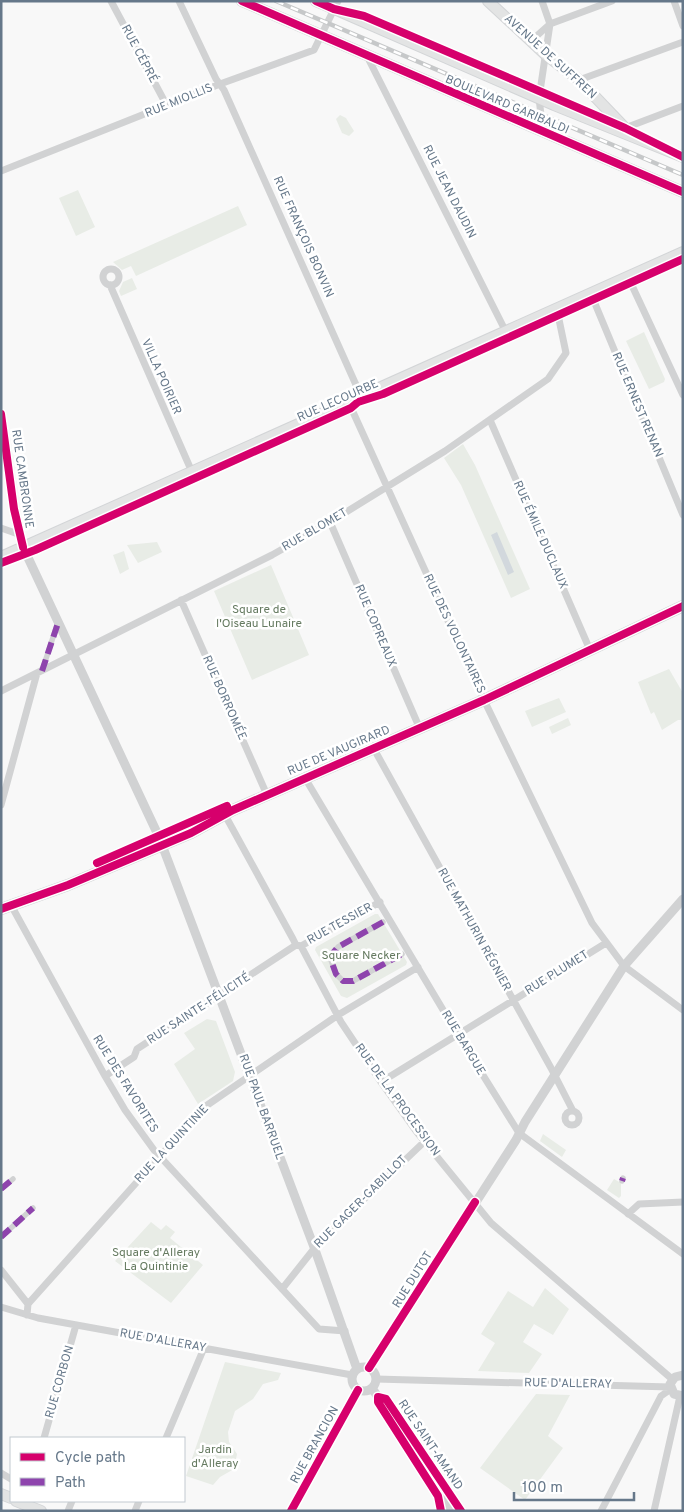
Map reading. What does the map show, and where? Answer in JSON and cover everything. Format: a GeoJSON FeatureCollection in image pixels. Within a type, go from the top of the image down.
{"type":"FeatureCollection","features":[{"type":"Feature","properties":{"kind":"main road","name":"BOULEVARD GARIBALDI"},"geometry":{"type":"LineString","coordinates":[[242,1],[368,58],[683,192]]}},
{"type":"Feature","properties":{"kind":"main road","name":"BOULEVARD GARIBALDI"},"geometry":{"type":"LineString","coordinates":[[316,1],[336,5],[539,98],[628,132],[683,158]]}},
{"type":"Feature","properties":{"kind":"main road","name":"AVENUE DE SUFFREN"},"geometry":{"type":"LineString","coordinates":[[488,1],[531,42],[579,80],[628,132]]}},
{"type":"Feature","properties":{"kind":"main road","name":"RUE LECOURBE"},"geometry":{"type":"LineString","coordinates":[[1,557],[348,401],[557,310],[683,252]]}},
{"type":"Feature","properties":{"kind":"main road","name":"RUE DE VAUGIRARD"},"geometry":{"type":"LineString","coordinates":[[6,907],[68,885],[208,826],[225,815],[267,795],[484,700],[683,606]]}},
{"type":"Feature","properties":{"kind":"street","name":"RUE CÉPRÉ"},"geometry":{"type":"LineString","coordinates":[[111,1],[167,106]]}},
{"type":"Feature","properties":{"kind":"street","name":"RUE FRANÇOIS BONVIN"},"geometry":{"type":"LineString","coordinates":[[179,1],[224,90],[361,396]]}},
{"type":"Feature","properties":{"kind":"street"},"geometry":{"type":"LineString","coordinates":[[542,1],[550,24],[539,98],[543,132]]}},
{"type":"Feature","properties":{"kind":"street"},"geometry":{"type":"LineString","coordinates":[[531,42],[550,24],[612,1]]}},
{"type":"Feature","properties":{"kind":"street"},"geometry":{"type":"LineString","coordinates":[[674,1],[683,26]]}},
{"type":"Feature","properties":{"kind":"street","name":"RUE MIOLLIS"},"geometry":{"type":"LineString","coordinates":[[1,170],[220,84],[314,50],[322,38],[336,5]]}},
{"type":"Feature","properties":{"kind":"street"},"geometry":{"type":"LineString","coordinates":[[579,80],[683,42]]}},
{"type":"Feature","properties":{"kind":"street","name":"RUE JEAN DAUDIN"},"geometry":{"type":"LineString","coordinates":[[368,58],[506,332]]}},
{"type":"Feature","properties":{"kind":"street"},"geometry":{"type":"LineString","coordinates":[[628,132],[683,106]]}},
{"type":"Feature","properties":{"kind":"street"},"geometry":{"type":"LineString","coordinates":[[628,277],[683,395]]}},
{"type":"Feature","properties":{"kind":"street","name":"VILLA POIRIER"},"geometry":{"type":"LineString","coordinates":[[110,285],[192,472]]}},
{"type":"Feature","properties":{"kind":"street","name":"RUE ERNEST RENAN"},"geometry":{"type":"LineString","coordinates":[[591,294],[683,515]]}},
{"type":"Feature","properties":{"kind":"street","name":"RUE BLOMET"},"geometry":{"type":"LineString","coordinates":[[1,691],[272,555],[387,488],[490,420],[548,379],[566,353],[557,310]]}},
{"type":"Feature","properties":{"kind":"street","name":"RUE DES VOLONTAIRES"},"geometry":{"type":"LineString","coordinates":[[348,401],[484,700],[592,923],[624,966],[683,1010]]}},
{"type":"Feature","properties":{"kind":"street","name":"RUE CAMBRONNE"},"geometry":{"type":"LineString","coordinates":[[1,414],[18,534],[162,846]]}},
{"type":"Feature","properties":{"kind":"street","name":"RUE ÉMILE DUCLAUX"},"geometry":{"type":"LineString","coordinates":[[490,420],[590,650]]}},
{"type":"Feature","properties":{"kind":"street","name":"RUE COPREAUX"},"geometry":{"type":"LineString","coordinates":[[330,522],[420,729]]}},
{"type":"Feature","properties":{"kind":"street"},"geometry":{"type":"LineString","coordinates":[[1,528],[18,534]]}},
{"type":"Feature","properties":{"kind":"street","name":"RUE BORROMÉE"},"geometry":{"type":"LineString","coordinates":[[181,600],[267,795]]}},
{"type":"Feature","properties":{"kind":"street"},"geometry":{"type":"LineString","coordinates":[[1,805],[40,672],[59,620]]}},
{"type":"Feature","properties":{"kind":"street","name":"RUE MATHURIN RÉGNIER"},"geometry":{"type":"LineString","coordinates":[[374,749],[555,1075],[573,1111]]}},
{"type":"Feature","properties":{"kind":"street","name":"RUE BARGUE"},"geometry":{"type":"LineString","coordinates":[[305,778],[519,1133],[683,1254]]}},
{"type":"Feature","properties":{"kind":"street","name":"RUE DE LA PROCESSION"},"geometry":{"type":"LineString","coordinates":[[225,815],[338,1015],[381,1082],[424,1142],[491,1223],[671,1385]]}},
{"type":"Feature","properties":{"kind":"street","name":"RUE PAUL BARRUEL"},"geometry":{"type":"LineString","coordinates":[[162,846],[345,1331],[354,1372]]}},
{"type":"Feature","properties":{"kind":"street","name":"RUE DUTOT"},"geometry":{"type":"LineString","coordinates":[[370,1368],[624,966],[683,899]]}},
{"type":"Feature","properties":{"kind":"street","name":"RUE TESSIER"},"geometry":{"type":"LineString","coordinates":[[298,946],[380,902]]}},
{"type":"Feature","properties":{"kind":"street","name":"RUE DES FAVORITES"},"geometry":{"type":"LineString","coordinates":[[6,907],[105,1076],[126,1110],[159,1156],[319,1329],[345,1331]]}},
{"type":"Feature","properties":{"kind":"street"},"geometry":{"type":"LineString","coordinates":[[383,922],[335,950],[331,957],[331,972],[343,981],[353,981],[402,954]]}},
{"type":"Feature","properties":{"kind":"street","name":"RUE PLUMET"},"geometry":{"type":"LineString","coordinates":[[381,1082],[606,943]]}},
{"type":"Feature","properties":{"kind":"street","name":"RUE SAINTE-FÉLICITÉ"},"geometry":{"type":"LineString","coordinates":[[105,1076],[134,1057],[137,1049],[218,995],[298,946]]}},
{"type":"Feature","properties":{"kind":"street","name":"RUE LA QUINTINIE"},"geometry":{"type":"LineString","coordinates":[[28,1304],[204,1108],[338,1015],[418,967]]}},
{"type":"Feature","properties":{"kind":"street","name":"RUE GAGER-GABILLOT"},"geometry":{"type":"LineString","coordinates":[[282,1289],[314,1247],[424,1142]]}},
{"type":"Feature","properties":{"kind":"street"},"geometry":{"type":"LineString","coordinates":[[1,1189],[13,1179]]}},
{"type":"Feature","properties":{"kind":"street"},"geometry":{"type":"LineString","coordinates":[[628,1214],[639,1204],[683,1202]]}},
{"type":"Feature","properties":{"kind":"street"},"geometry":{"type":"LineString","coordinates":[[1,1237],[33,1208]]}},
{"type":"Feature","properties":{"kind":"street"},"geometry":{"type":"LineString","coordinates":[[1,1270],[28,1304],[27,1315]]}},
{"type":"Feature","properties":{"kind":"street","name":"RUE D'ALLERAY"},"geometry":{"type":"LineString","coordinates":[[1,1307],[27,1315],[76,1325],[354,1372]]}},
{"type":"Feature","properties":{"kind":"street","name":"RUE CORBON"},"geometry":{"type":"LineString","coordinates":[[44,1437],[76,1325]]}},
{"type":"Feature","properties":{"kind":"street"},"geometry":{"type":"LineString","coordinates":[[166,1437],[204,1348]]}},
{"type":"Feature","properties":{"kind":"street"},"geometry":{"type":"LineString","coordinates":[[362,1367],[370,1368],[374,1372],[376,1379],[372,1388],[366,1392],[358,1390],[352,1384],[354,1372],[362,1367]]}},
{"type":"Feature","properties":{"kind":"street"},"geometry":{"type":"LineString","coordinates":[[601,1511],[661,1396],[683,1375]]}},
{"type":"Feature","properties":{"kind":"street","name":"RUE D'ALLERAY"},"geometry":{"type":"LineString","coordinates":[[376,1379],[671,1385]]}},
{"type":"Feature","properties":{"kind":"street"},"geometry":{"type":"LineString","coordinates":[[654,1511],[682,1396],[674,1394],[671,1385]]}},
{"type":"Feature","properties":{"kind":"street","name":"RUE SAINT-AMAND"},"geometry":{"type":"LineString","coordinates":[[372,1388],[452,1511]]}},
{"type":"Feature","properties":{"kind":"street","name":"RUE BRANCION"},"geometry":{"type":"LineString","coordinates":[[292,1511],[358,1390]]}},
{"type":"Feature","properties":{"kind":"green space"},"geometry":{"type":"Polygon","coordinates":[[[340,115],[346,118],[354,131],[349,136],[342,133],[336,119],[340,115]]]}},
{"type":"Feature","properties":{"kind":"green space"},"geometry":{"type":"Polygon","coordinates":[[[78,190],[95,227],[76,236],[59,198],[78,190]]]}},
{"type":"Feature","properties":{"kind":"green space"},"geometry":{"type":"Polygon","coordinates":[[[238,206],[247,225],[136,276],[131,266],[122,270],[113,262],[238,206]]]}},
{"type":"Feature","properties":{"kind":"green space"},"geometry":{"type":"Polygon","coordinates":[[[132,278],[137,289],[121,296],[119,291],[123,282],[132,278]]]}},
{"type":"Feature","properties":{"kind":"green space"},"geometry":{"type":"Polygon","coordinates":[[[644,332],[665,379],[664,382],[649,389],[626,341],[644,332]]]}},
{"type":"Feature","properties":{"kind":"green space"},"geometry":{"type":"Polygon","coordinates":[[[463,444],[475,465],[530,589],[511,598],[461,485],[444,458],[463,444]]]}},
{"type":"Feature","properties":{"kind":"green space"},"geometry":{"type":"Polygon","coordinates":[[[157,542],[162,552],[138,563],[127,545],[157,542]]]}},
{"type":"Feature","properties":{"kind":"green space"},"geometry":{"type":"Polygon","coordinates":[[[124,551],[129,569],[120,574],[113,555],[124,551]]]}},
{"type":"Feature","properties":{"kind":"green space","name":"Square de l'Oiseau Lunaire"},"geometry":{"type":"Polygon","coordinates":[[[271,565],[309,655],[252,680],[214,591],[271,565]]]}},
{"type":"Feature","properties":{"kind":"green space"},"geometry":{"type":"Polygon","coordinates":[[[669,669],[683,693],[683,720],[678,720],[662,730],[654,712],[651,714],[638,682],[669,669]]]}},
{"type":"Feature","properties":{"kind":"green space"},"geometry":{"type":"Polygon","coordinates":[[[559,698],[566,712],[532,727],[525,711],[559,698]]]}},
{"type":"Feature","properties":{"kind":"green space"},"geometry":{"type":"Polygon","coordinates":[[[568,718],[571,725],[552,734],[549,727],[568,718]]]}},
{"type":"Feature","properties":{"kind":"green space","name":"Square Necker"},"geometry":{"type":"Polygon","coordinates":[[[378,914],[407,962],[406,965],[347,998],[341,996],[315,950],[316,947],[378,914]]]}},
{"type":"Feature","properties":{"kind":"green space"},"geometry":{"type":"Polygon","coordinates":[[[207,1019],[216,1021],[235,1072],[233,1081],[198,1104],[174,1064],[195,1049],[184,1033],[207,1019]]]}},
{"type":"Feature","properties":{"kind":"green space"},"geometry":{"type":"Polygon","coordinates":[[[543,1134],[566,1150],[562,1157],[540,1141],[543,1134]]]}},
{"type":"Feature","properties":{"kind":"green space"},"geometry":{"type":"Polygon","coordinates":[[[614,1179],[621,1183],[621,1196],[619,1198],[607,1190],[614,1179]]]}},
{"type":"Feature","properties":{"kind":"green space","name":"Square d'Alleray La Quintinie"},"geometry":{"type":"Polygon","coordinates":[[[151,1222],[161,1230],[166,1225],[175,1232],[170,1238],[203,1265],[171,1303],[115,1261],[151,1222]]]}},
{"type":"Feature","properties":{"kind":"green space"},"geometry":{"type":"Polygon","coordinates":[[[545,1288],[569,1309],[553,1335],[534,1324],[523,1342],[542,1354],[529,1373],[478,1371],[495,1343],[481,1334],[508,1291],[533,1307],[545,1288]]]}},
{"type":"Feature","properties":{"kind":"green space","name":"Jardin d'Alleray"},"geometry":{"type":"Polygon","coordinates":[[[225,1362],[281,1373],[278,1380],[263,1384],[253,1399],[235,1411],[228,1432],[229,1442],[237,1454],[234,1469],[220,1477],[213,1485],[186,1476],[225,1362]]]}},
{"type":"Feature","properties":{"kind":"green space"},"geometry":{"type":"Polygon","coordinates":[[[536,1394],[570,1395],[548,1436],[563,1448],[525,1500],[480,1468],[536,1394]]]}},
{"type":"Feature","properties":{"kind":"shaded area"},"geometry":{"type":"Polygon","coordinates":[[[497,532],[514,572],[508,575],[491,535],[497,532]]]}},
{"type":"Feature","properties":{"kind":"railway"},"geometry":{"type":"LineString","coordinates":[[276,1],[683,175]]}},
{"type":"Feature","properties":{"kind":"marked path"},"geometry":{"type":"LineString","coordinates":[[42,671],[59,620]]}},
{"type":"Feature","properties":{"kind":"marked path"},"geometry":{"type":"LineString","coordinates":[[383,922],[338,947],[332,954],[331,960],[336,974],[343,981],[353,981],[402,954]]}},
{"type":"Feature","properties":{"kind":"marked path"},"geometry":{"type":"LineString","coordinates":[[1,1189],[13,1179]]}},
{"type":"Feature","properties":{"kind":"marked path"},"geometry":{"type":"LineString","coordinates":[[1,1237],[33,1208]]}},
{"type":"Feature","properties":{"kind":"cycle path"},"geometry":{"type":"LineString","coordinates":[[242,1],[683,192]]}},
{"type":"Feature","properties":{"kind":"cycle path"},"geometry":{"type":"LineString","coordinates":[[316,1],[334,9],[364,16],[625,128],[683,157]]}},
{"type":"Feature","properties":{"kind":"cycle path"},"geometry":{"type":"LineString","coordinates":[[1,563],[35,550],[351,408],[358,402],[383,394],[683,259]]}},
{"type":"Feature","properties":{"kind":"cycle path"},"geometry":{"type":"LineString","coordinates":[[1,414],[14,509],[23,547]]}},
{"type":"Feature","properties":{"kind":"cycle path"},"geometry":{"type":"LineString","coordinates":[[1,909],[68,885],[191,833],[233,810],[484,700],[683,606]]}},
{"type":"Feature","properties":{"kind":"cycle path"},"geometry":{"type":"LineString","coordinates":[[97,863],[227,806]]}},
{"type":"Feature","properties":{"kind":"cycle path"},"geometry":{"type":"LineString","coordinates":[[369,1368],[475,1202]]}},
{"type":"Feature","properties":{"kind":"cycle path"},"geometry":{"type":"LineString","coordinates":[[291,1511],[358,1390]]}},
{"type":"Feature","properties":{"kind":"cycle path"},"geometry":{"type":"LineString","coordinates":[[441,1511],[438,1496],[378,1402],[378,1397],[386,1399],[461,1511]]}}]}
